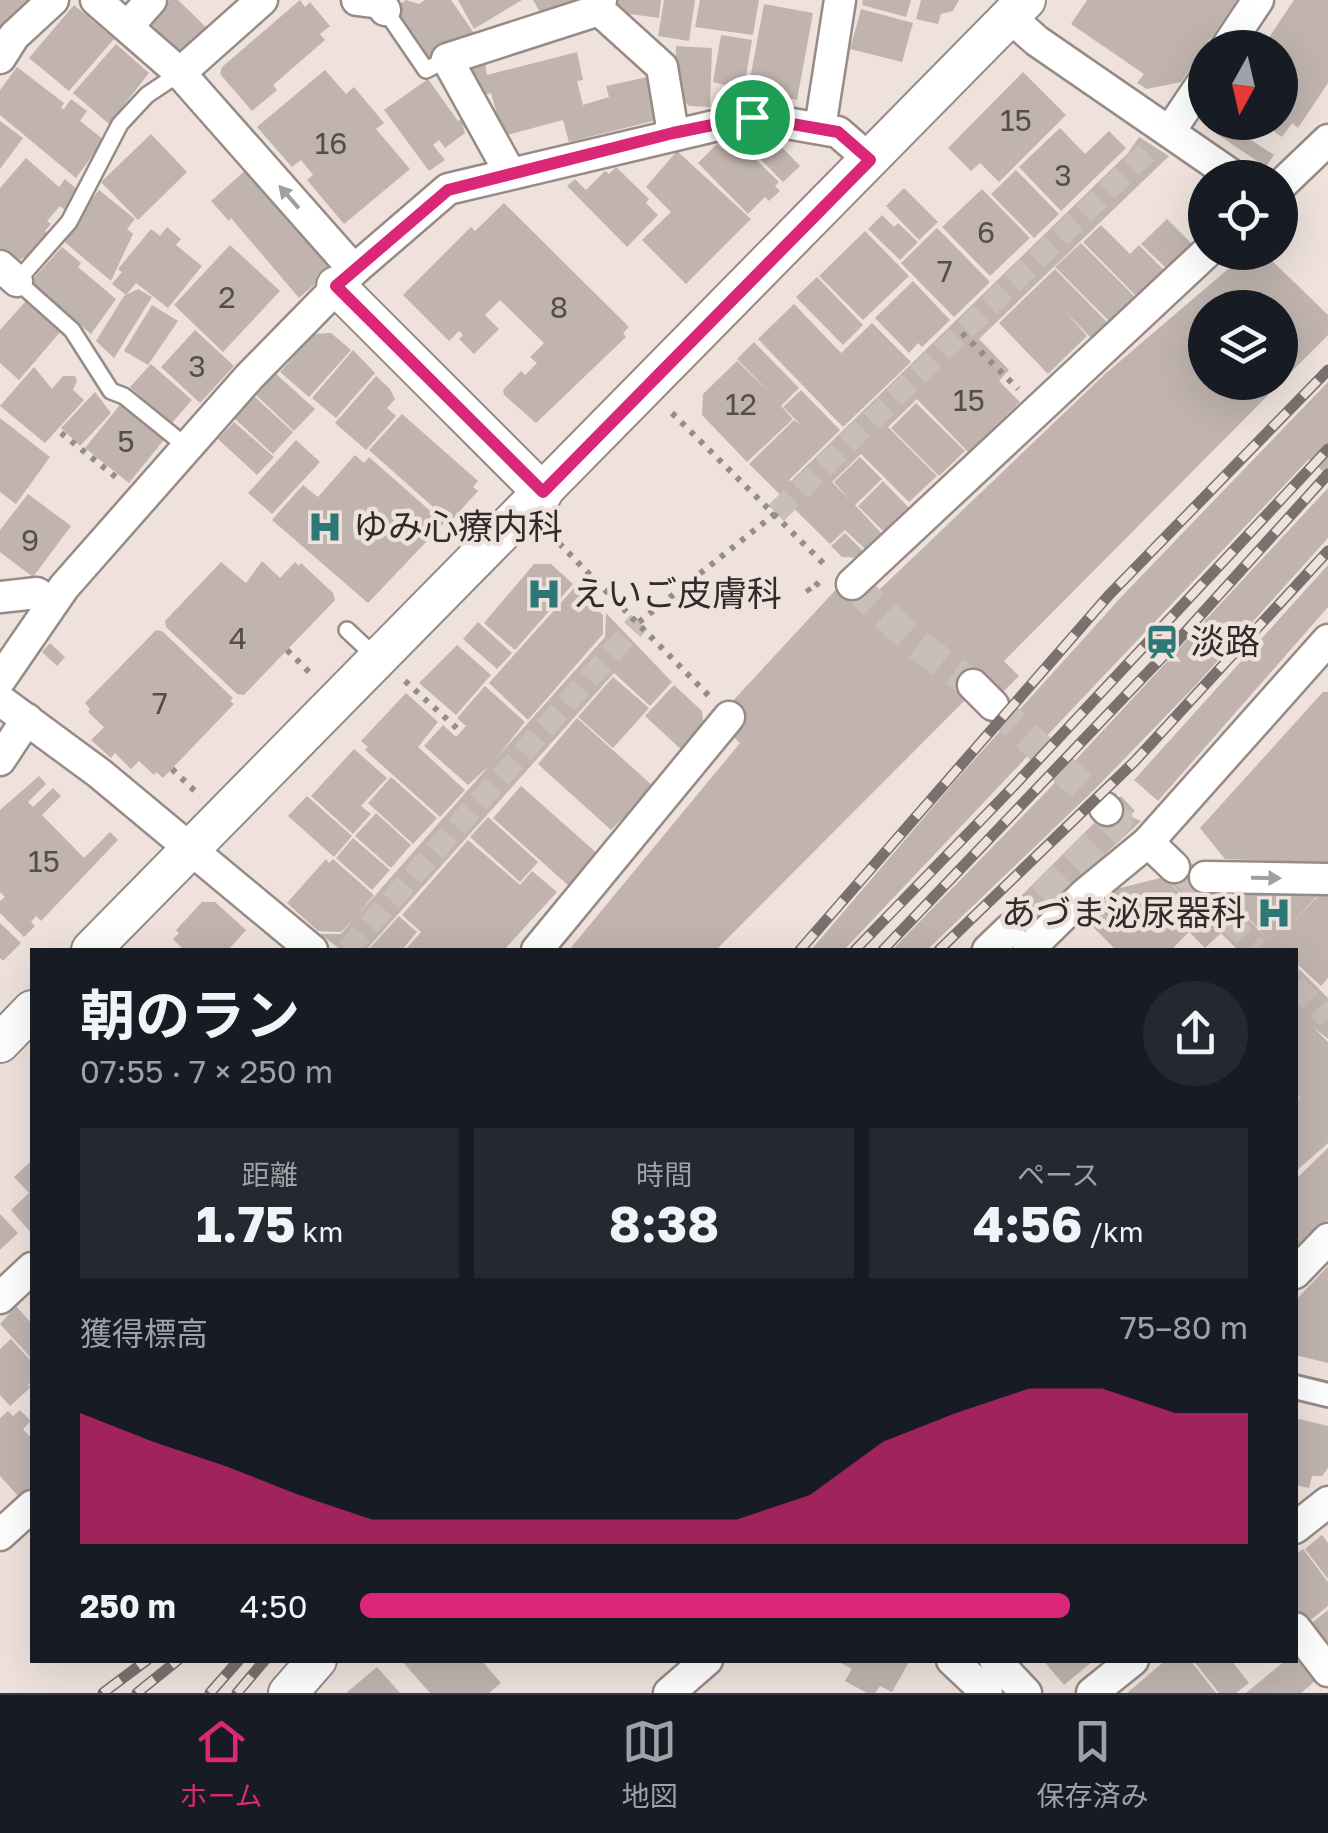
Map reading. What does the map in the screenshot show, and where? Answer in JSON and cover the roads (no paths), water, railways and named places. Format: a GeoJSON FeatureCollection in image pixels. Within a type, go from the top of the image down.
{"type":"FeatureCollection","features":[{"type":"Feature","properties":{"kind":"street"},"geometry":{"type":"LineString","coordinates":[[0,58],[14,36],[53,0]]}},
{"type":"Feature","properties":{"kind":"street"},"geometry":{"type":"LineString","coordinates":[[96,0],[180,73],[345,278],[543,492]]}},
{"type":"Feature","properties":{"kind":"street"},"geometry":{"type":"LineString","coordinates":[[128,26],[151,0]]}},
{"type":"Feature","properties":{"kind":"street"},"geometry":{"type":"LineString","coordinates":[[180,73],[262,0]]}},
{"type":"Feature","properties":{"kind":"street"},"geometry":{"type":"LineString","coordinates":[[1238,30],[1258,0]]}},
{"type":"Feature","properties":{"kind":"street"},"geometry":{"type":"LineString","coordinates":[[820,128],[831,2]]}},
{"type":"Feature","properties":{"kind":"street"},"geometry":{"type":"LineString","coordinates":[[510,173],[447,59],[600,5],[662,67],[673,133]]}},
{"type":"Feature","properties":{"kind":"street"},"geometry":{"type":"LineString","coordinates":[[93,948],[190,849],[391,670],[543,492],[1018,9],[1036,41],[1162,138],[1203,160]]}},
{"type":"Feature","properties":{"kind":"street"},"geometry":{"type":"LineString","coordinates":[[1162,138],[1188,102]]}},
{"type":"Feature","properties":{"kind":"street"},"geometry":{"type":"LineString","coordinates":[[0,680],[51,603],[187,447],[345,278],[448,190],[752,117],[838,132],[870,160]]}},
{"type":"Feature","properties":{"kind":"street"},"geometry":{"type":"LineString","coordinates":[[1298,169],[1328,140]]}},
{"type":"Feature","properties":{"kind":"street"},"geometry":{"type":"LineString","coordinates":[[852,584],[1188,270]]}},
{"type":"Feature","properties":{"kind":"street"},"geometry":{"type":"LineString","coordinates":[[0,597],[37,593],[51,603]]}},
{"type":"Feature","properties":{"kind":"street"},"geometry":{"type":"LineString","coordinates":[[1009,943],[1086,893],[1148,842],[1326,645]]}},
{"type":"Feature","properties":{"kind":"street"},"geometry":{"type":"LineString","coordinates":[[0,700],[310,948]]}},
{"type":"Feature","properties":{"kind":"street"},"geometry":{"type":"LineString","coordinates":[[539,948],[722,710]]}},
{"type":"Feature","properties":{"kind":"street"},"geometry":{"type":"LineString","coordinates":[[0,760],[27,720]]}},
{"type":"Feature","properties":{"kind":"street"},"geometry":{"type":"LineString","coordinates":[[1148,842],[1174,867]]}},
{"type":"Feature","properties":{"kind":"street"},"geometry":{"type":"LineString","coordinates":[[1205,877],[1328,880]]}},
{"type":"Feature","properties":{"kind":"street"},"geometry":{"type":"LineString","coordinates":[[1298,1270],[1328,1240]]}},
{"type":"Feature","properties":{"kind":"street"},"geometry":{"type":"LineString","coordinates":[[0,1298],[30,1270]]}},
{"type":"Feature","properties":{"kind":"street"},"geometry":{"type":"LineString","coordinates":[[1298,1387],[1328,1394]]}},
{"type":"Feature","properties":{"kind":"street"},"geometry":{"type":"LineString","coordinates":[[1298,1526],[1328,1502]]}},
{"type":"Feature","properties":{"kind":"street"},"geometry":{"type":"LineString","coordinates":[[0,1535],[30,1508]]}},
{"type":"Feature","properties":{"kind":"street"},"geometry":{"type":"LineString","coordinates":[[1298,1632],[1328,1671]]}},
{"type":"Feature","properties":{"kind":"street"},"geometry":{"type":"LineString","coordinates":[[669,1693],[704,1663]]}},
{"type":"Feature","properties":{"kind":"street"},"geometry":{"type":"LineString","coordinates":[[955,1663],[987,1693]]}},
{"type":"Feature","properties":{"kind":"street"},"geometry":{"type":"LineString","coordinates":[[998,1663],[1026,1693]]}},
{"type":"Feature","properties":{"kind":"street"},"geometry":{"type":"LineString","coordinates":[[1092,1693],[1128,1663]]}},
{"type":"Feature","properties":{"kind":"lane"},"geometry":{"type":"LineString","coordinates":[[371,5],[426,70],[447,59]]}},
{"type":"Feature","properties":{"kind":"lane"},"geometry":{"type":"LineString","coordinates":[[180,73],[147,95],[120,124],[69,222],[8,274],[72,330],[112,392],[124,396],[187,447]]}},
{"type":"Feature","properties":{"kind":"lane"},"geometry":{"type":"LineString","coordinates":[[347,630],[391,670]]}},
{"type":"Feature","properties":{"kind":"tunnel"},"geometry":{"type":"LineString","coordinates":[[776,513],[1154,145]]}},
{"type":"Feature","properties":{"kind":"tunnel"},"geometry":{"type":"LineString","coordinates":[[852,584],[915,643],[973,685]]}},
{"type":"Feature","properties":{"kind":"tunnel"},"geometry":{"type":"LineString","coordinates":[[349,948],[639,622]]}},
{"type":"Feature","properties":{"kind":"tunnel"},"geometry":{"type":"LineString","coordinates":[[993,705],[1105,808]]}},
{"type":"Feature","properties":{"kind":"tunnel"},"geometry":{"type":"LineString","coordinates":[[1010,929],[1118,820],[1107,810]]}},
{"type":"Feature","properties":{"kind":"tunnel"},"geometry":{"type":"LineString","coordinates":[[1182,875],[1256,948]]}},
{"type":"Feature","properties":{"kind":"tunnel"},"geometry":{"type":"LineString","coordinates":[[1298,988],[1328,1018]]}},
{"type":"Feature","properties":{"kind":"railway"},"geometry":{"type":"LineString","coordinates":[[802,948],[1109,595],[1328,370]]}},
{"type":"Feature","properties":{"kind":"railway"},"geometry":{"type":"LineString","coordinates":[[857,948],[1328,449]]}},
{"type":"Feature","properties":{"kind":"railway"},"geometry":{"type":"LineString","coordinates":[[885,948],[1170,649],[1328,474]]}},
{"type":"Feature","properties":{"kind":"railway"},"geometry":{"type":"LineString","coordinates":[[941,948],[1135,761],[1328,551]]}},
{"type":"Feature","properties":{"kind":"railway"},"geometry":{"type":"LineString","coordinates":[[103,1693],[143,1663]]}},
{"type":"Feature","properties":{"kind":"railway"},"geometry":{"type":"LineString","coordinates":[[137,1693],[174,1663]]}},
{"type":"Feature","properties":{"kind":"railway"},"geometry":{"type":"LineString","coordinates":[[210,1693],[236,1663]]}},
{"type":"Feature","properties":{"kind":"railway"},"geometry":{"type":"LineString","coordinates":[[237,1693],[262,1663]]}},
{"type":"Feature","properties":{"kind":"place","name":"ゆみ心療内科"},"geometry":{"type":"Point","coordinates":[325,527]}},
{"type":"Feature","properties":{"kind":"place","name":"えいご皮膚科"},"geometry":{"type":"Point","coordinates":[544,594]}},
{"type":"Feature","properties":{"kind":"place","name":"淡路"},"geometry":{"type":"Point","coordinates":[1162,642]}},
{"type":"Feature","properties":{"kind":"place","name":"あづま泌尿器科"},"geometry":{"type":"Point","coordinates":[1274,913]}}]}
